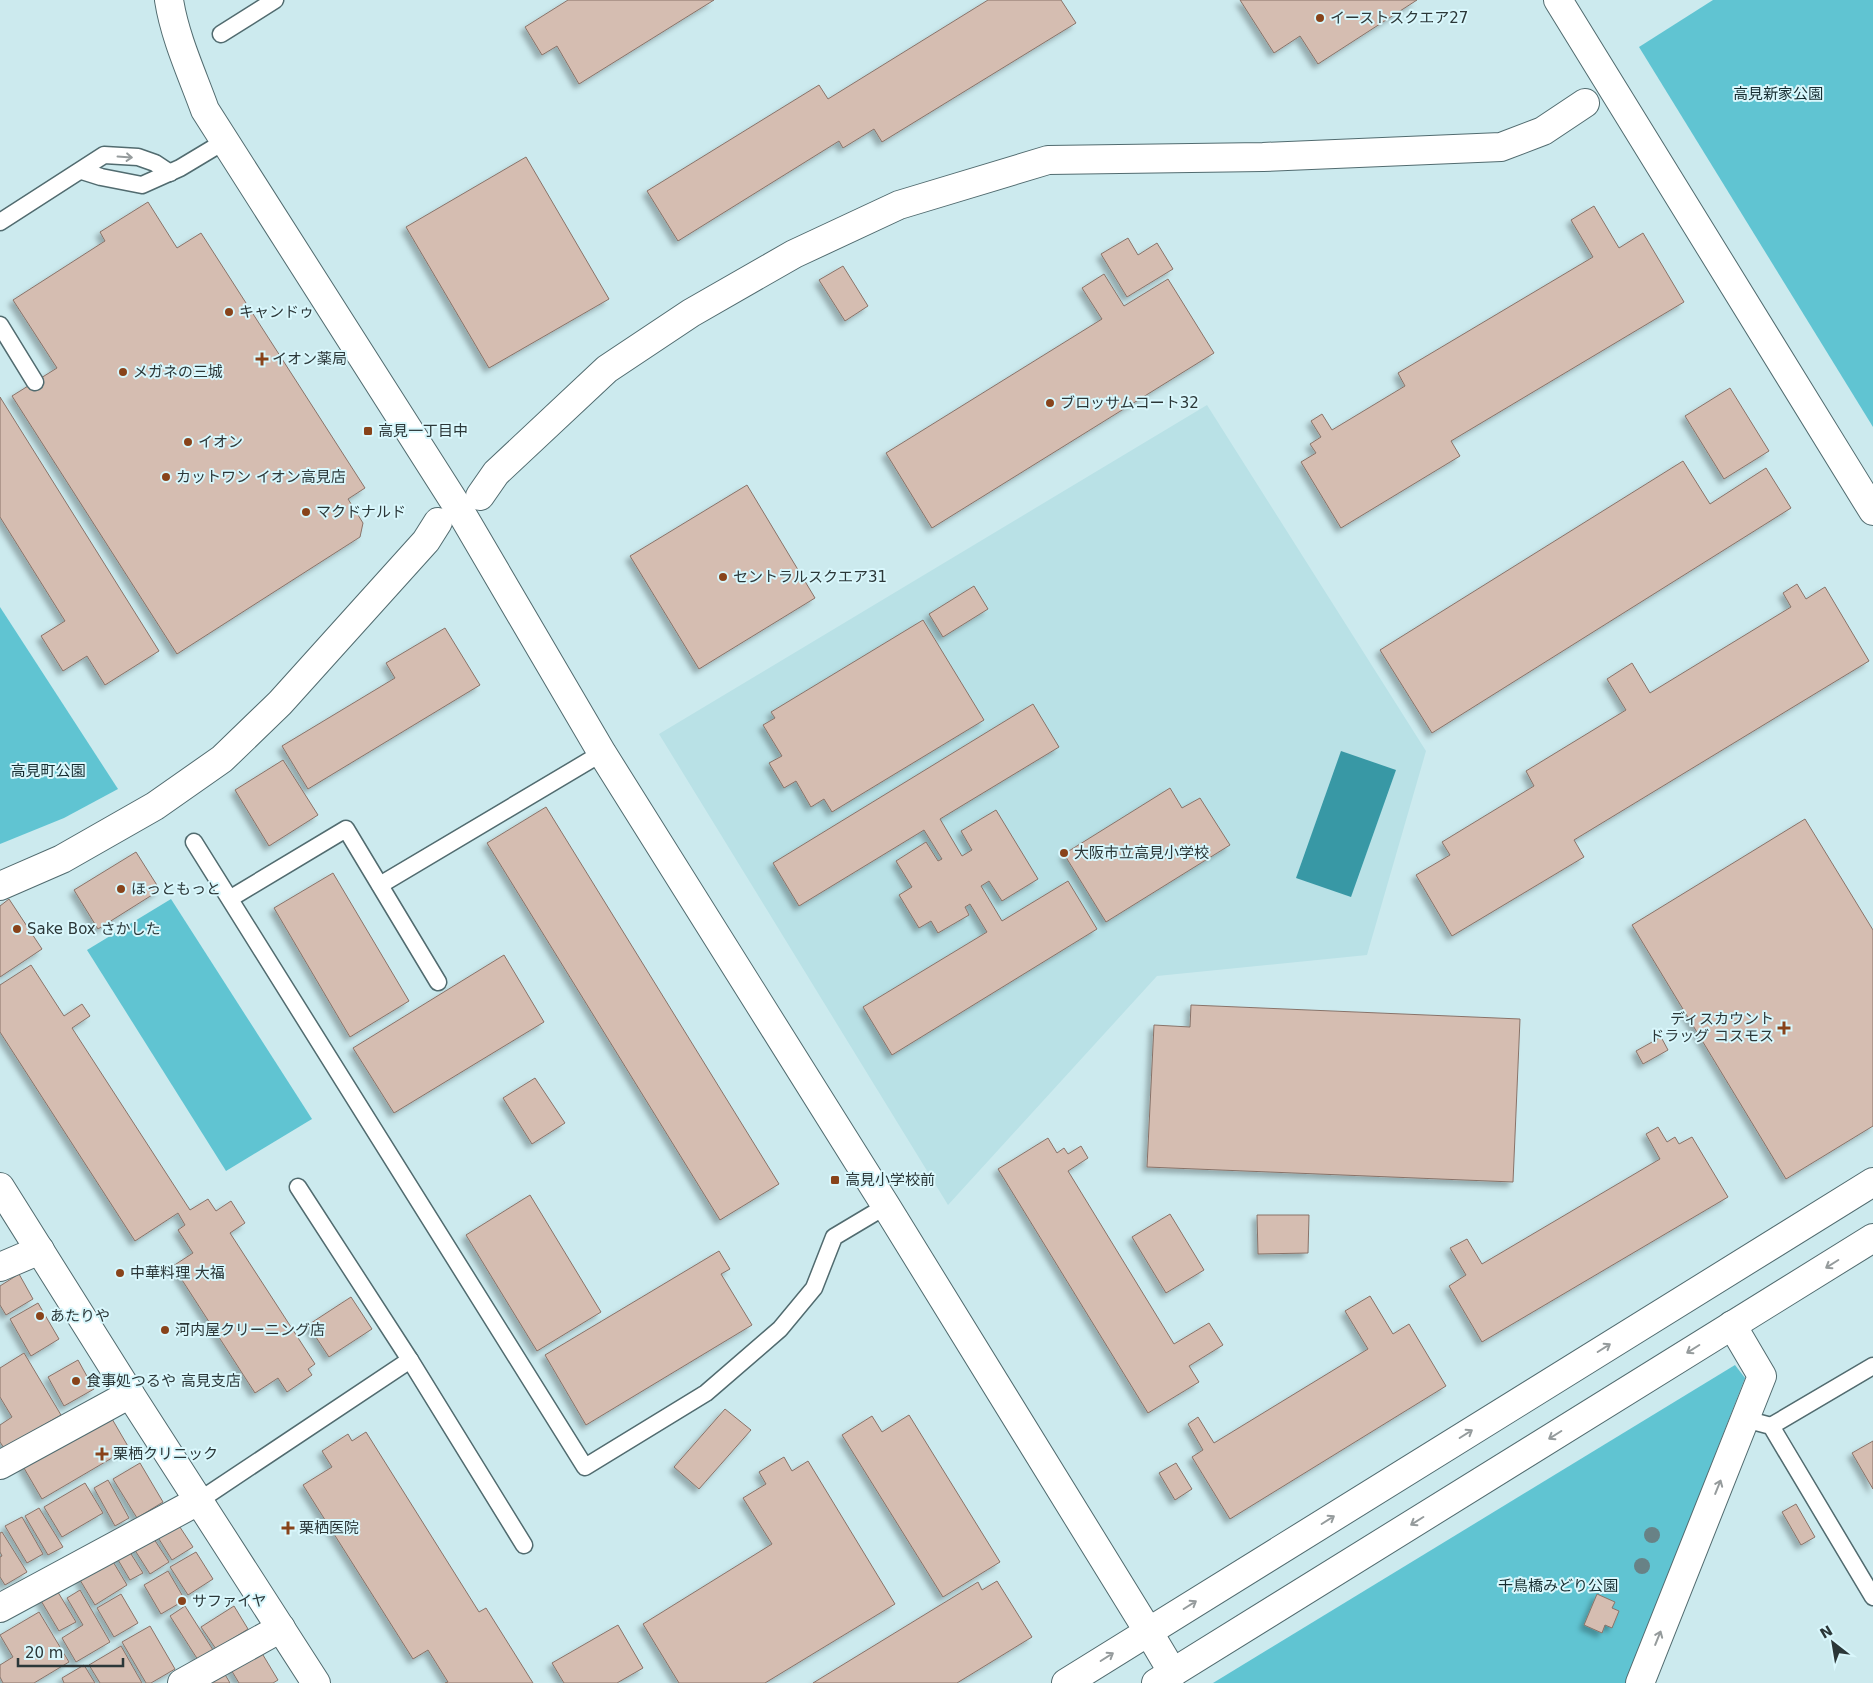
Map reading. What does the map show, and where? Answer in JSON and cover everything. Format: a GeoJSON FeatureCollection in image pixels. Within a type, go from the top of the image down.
{"type":"FeatureCollection","features":[{"type":"Feature","properties":{"kind":"street"},"geometry":{"type":"LineString","coordinates":[[169,0],[171,15],[183,53],[205,110],[459,509],[602,753],[886,1206],[1148,1631],[1164,1678],[1873,1238]]}},
{"type":"Feature","properties":{"kind":"street"},"geometry":{"type":"LineString","coordinates":[[1558,0],[1873,511]]}},
{"type":"Feature","properties":{"kind":"street"},"geometry":{"type":"LineString","coordinates":[[480,496],[496,473],[607,369],[691,313],[794,254],[899,205],[1048,160],[1263,157],[1500,147],[1543,131],[1585,103]]}},
{"type":"Feature","properties":{"kind":"street"},"geometry":{"type":"LineString","coordinates":[[0,886],[62,858],[155,806],[222,759],[280,703],[426,541],[438,522]]}},
{"type":"Feature","properties":{"kind":"street"},"geometry":{"type":"LineString","coordinates":[[1066,1683],[1873,1182]]}},
{"type":"Feature","properties":{"kind":"street"},"geometry":{"type":"LineString","coordinates":[[0,1187],[130,1394],[316,1683]]}},
{"type":"Feature","properties":{"kind":"street"},"geometry":{"type":"LineString","coordinates":[[0,1267],[40,1250]]}},
{"type":"Feature","properties":{"kind":"street"},"geometry":{"type":"LineString","coordinates":[[1640,1683],[1762,1376],[1732,1325]]}},
{"type":"Feature","properties":{"kind":"street"},"geometry":{"type":"LineString","coordinates":[[0,1465],[130,1394]]}},
{"type":"Feature","properties":{"kind":"street"},"geometry":{"type":"LineString","coordinates":[[0,1608],[200,1500]]}},
{"type":"Feature","properties":{"kind":"street"},"geometry":{"type":"LineString","coordinates":[[182,1683],[281,1628]]}},
{"type":"Feature","properties":{"kind":"lane"},"geometry":{"type":"LineString","coordinates":[[220,34],[275,0]]}},
{"type":"Feature","properties":{"kind":"lane"},"geometry":{"type":"LineString","coordinates":[[82,171],[101,177],[142,185],[170,173],[225,141]]}},
{"type":"Feature","properties":{"kind":"lane"},"geometry":{"type":"LineString","coordinates":[[0,222],[82,171],[104,155],[138,157],[156,163],[170,173]]}},
{"type":"Feature","properties":{"kind":"lane"},"geometry":{"type":"LineString","coordinates":[[0,325],[35,382]]}},
{"type":"Feature","properties":{"kind":"lane"},"geometry":{"type":"LineString","coordinates":[[380,885],[602,753]]}},
{"type":"Feature","properties":{"kind":"lane"},"geometry":{"type":"LineString","coordinates":[[231,898],[346,829],[438,982]]}},
{"type":"Feature","properties":{"kind":"lane"},"geometry":{"type":"LineString","coordinates":[[194,842],[231,898],[585,1467],[706,1392],[780,1329],[814,1288],[834,1237],[886,1206]]}},
{"type":"Feature","properties":{"kind":"lane"},"geometry":{"type":"LineString","coordinates":[[298,1187],[410,1360],[524,1545]]}},
{"type":"Feature","properties":{"kind":"lane"},"geometry":{"type":"LineString","coordinates":[[200,1500],[410,1360]]}},
{"type":"Feature","properties":{"kind":"lane"},"geometry":{"type":"LineString","coordinates":[[1771,1426],[1873,1366]]}},
{"type":"Feature","properties":{"kind":"lane"},"geometry":{"type":"LineString","coordinates":[[1745,1419],[1771,1426],[1873,1597]]}},
{"type":"Feature","properties":{"kind":"shaded area","name":"大阪市立高見小学校"},"geometry":{"type":"Polygon","coordinates":[[[1207,405],[1426,751],[1367,955],[1157,976],[948,1205],[659,734],[1207,405]]]}},
{"type":"Feature","properties":{"kind":"shaded area"},"geometry":{"type":"Polygon","coordinates":[[[1341,751],[1396,770],[1351,897],[1296,878],[1341,751]]]}},
{"type":"Feature","properties":{"kind":"green space","name":"高見新家公園"},"geometry":{"type":"Polygon","coordinates":[[[1713,0],[1873,0],[1873,427],[1639,47],[1713,0]]]}},
{"type":"Feature","properties":{"kind":"green space","name":"高見町公園"},"geometry":{"type":"Polygon","coordinates":[[[0,607],[118,789],[64,818],[0,844],[0,607]]]}},
{"type":"Feature","properties":{"kind":"green space"},"geometry":{"type":"Polygon","coordinates":[[[171,899],[312,1119],[226,1171],[87,950],[171,899]]]}},
{"type":"Feature","properties":{"kind":"green space","name":"千鳥橋みどり公園"},"geometry":{"type":"Polygon","coordinates":[[[1735,1365],[1745,1378],[1626,1683],[1213,1683],[1735,1365]]]}},
{"type":"Feature","properties":{"kind":"building"},"geometry":{"type":"Polygon","coordinates":[[[568,0],[714,0],[579,84],[557,46],[542,55],[525,27],[568,0]]]}},
{"type":"Feature","properties":{"kind":"building"},"geometry":{"type":"Polygon","coordinates":[[[988,0],[1061,0],[1076,23],[882,142],[874,129],[843,148],[839,141],[678,241],[647,191],[819,85],[828,99],[988,0]]]}},
{"type":"Feature","properties":{"kind":"building","name":"イーストスクエア27"},"geometry":{"type":"Polygon","coordinates":[[[1240,0],[1417,0],[1318,64],[1300,36],[1274,53],[1240,0]]]}},
{"type":"Feature","properties":{"kind":"building"},"geometry":{"type":"Polygon","coordinates":[[[526,157],[609,299],[489,368],[406,227],[526,157]]]}},
{"type":"Feature","properties":{"kind":"building","name":"イオン"},"geometry":{"type":"Polygon","coordinates":[[[148,202],[177,248],[201,233],[365,488],[348,499],[363,523],[360,537],[177,654],[12,396],[57,368],[13,300],[105,241],[100,232],[148,202]]]}},
{"type":"Feature","properties":{"kind":"building"},"geometry":{"type":"Polygon","coordinates":[[[1594,206],[1619,248],[1643,233],[1684,302],[1451,441],[1460,456],[1341,528],[1301,462],[1316,453],[1310,444],[1321,437],[1311,421],[1322,414],[1332,430],[1405,386],[1398,373],[1593,257],[1571,220],[1594,206]]]}},
{"type":"Feature","properties":{"kind":"building"},"geometry":{"type":"Polygon","coordinates":[[[1128,238],[1138,255],[1157,243],[1173,269],[1127,297],[1101,254],[1128,238]]]}},
{"type":"Feature","properties":{"kind":"building"},"geometry":{"type":"Polygon","coordinates":[[[843,266],[868,306],[845,321],[819,280],[843,266]]]}},
{"type":"Feature","properties":{"kind":"building","name":"ブロッサムコート32"},"geometry":{"type":"Polygon","coordinates":[[[1104,274],[1124,306],[1168,279],[1214,353],[932,528],[886,453],[1102,319],[1082,288],[1104,274]]]}},
{"type":"Feature","properties":{"kind":"building"},"geometry":{"type":"Polygon","coordinates":[[[1730,388],[1769,451],[1724,479],[1685,416],[1730,388]]]}},
{"type":"Feature","properties":{"kind":"building"},"geometry":{"type":"Polygon","coordinates":[[[0,397],[159,651],[105,685],[87,656],[63,671],[41,636],[65,621],[0,517],[0,397]]]}},
{"type":"Feature","properties":{"kind":"building"},"geometry":{"type":"Polygon","coordinates":[[[1683,461],[1710,504],[1766,468],[1791,508],[1432,733],[1380,650],[1683,461]]]}},
{"type":"Feature","properties":{"kind":"building","name":"セントラルスクエア31"},"geometry":{"type":"Polygon","coordinates":[[[747,485],[815,598],[699,669],[630,556],[747,485]]]}},
{"type":"Feature","properties":{"kind":"building"},"geometry":{"type":"Polygon","coordinates":[[[1797,584],[1806,599],[1825,587],[1869,661],[1574,840],[1584,857],[1452,936],[1416,875],[1450,855],[1442,842],[1534,786],[1526,771],[1626,710],[1607,679],[1632,663],[1650,693],[1791,607],[1783,593],[1797,584]]]}},
{"type":"Feature","properties":{"kind":"building"},"geometry":{"type":"Polygon","coordinates":[[[974,586],[988,609],[943,637],[929,614],[974,586]]]}},
{"type":"Feature","properties":{"kind":"building"},"geometry":{"type":"Polygon","coordinates":[[[923,620],[984,720],[832,812],[824,799],[811,807],[796,781],[784,788],[769,763],[782,756],[763,725],[775,718],[771,712],[923,620]]]}},
{"type":"Feature","properties":{"kind":"building"},"geometry":{"type":"Polygon","coordinates":[[[445,628],[480,685],[308,789],[282,746],[395,678],[386,663],[445,628]]]}},
{"type":"Feature","properties":{"kind":"building"},"geometry":{"type":"Polygon","coordinates":[[[1033,704],[1059,747],[940,819],[962,856],[972,850],[961,831],[996,810],[1038,879],[1002,901],[989,881],[981,886],[1002,921],[1068,881],[1097,929],[892,1055],[863,1007],[987,932],[970,904],[965,907],[969,915],[938,933],[931,921],[919,928],[899,895],[912,887],[896,861],[926,842],[938,861],[942,859],[924,830],[799,906],[773,863],[1033,704]]]}},
{"type":"Feature","properties":{"kind":"building"},"geometry":{"type":"Polygon","coordinates":[[[283,760],[318,815],[269,846],[235,790],[283,760]]]}},
{"type":"Feature","properties":{"kind":"building"},"geometry":{"type":"Polygon","coordinates":[[[1170,788],[1182,808],[1200,798],[1230,845],[1106,922],[1064,854],[1170,788]]]}},
{"type":"Feature","properties":{"kind":"building"},"geometry":{"type":"Polygon","coordinates":[[[546,807],[779,1184],[720,1220],[487,843],[546,807]]]}},
{"type":"Feature","properties":{"kind":"building","name":"ディスカウント ドラッグ コスモス"},"geometry":{"type":"Polygon","coordinates":[[[1805,819],[1873,930],[1873,1126],[1786,1179],[1632,925],[1805,819]]]}},
{"type":"Feature","properties":{"kind":"building"},"geometry":{"type":"Polygon","coordinates":[[[136,852],[160,890],[98,929],[74,890],[136,852]]]}},
{"type":"Feature","properties":{"kind":"building"},"geometry":{"type":"Polygon","coordinates":[[[333,873],[409,1001],[350,1037],[274,908],[333,873]]]}},
{"type":"Feature","properties":{"kind":"building"},"geometry":{"type":"Polygon","coordinates":[[[9,899],[42,949],[0,977],[0,906],[9,899]]]}},
{"type":"Feature","properties":{"kind":"building"},"geometry":{"type":"Polygon","coordinates":[[[504,955],[544,1022],[394,1113],[353,1048],[504,955]]]}},
{"type":"Feature","properties":{"kind":"building"},"geometry":{"type":"Polygon","coordinates":[[[31,965],[64,1016],[82,1004],[90,1016],[72,1028],[190,1210],[208,1199],[216,1211],[231,1201],[245,1223],[230,1233],[315,1364],[308,1369],[312,1375],[287,1392],[278,1378],[255,1393],[173,1266],[193,1253],[178,1230],[185,1225],[178,1213],[135,1241],[0,1032],[0,985],[31,965]]]}},
{"type":"Feature","properties":{"kind":"building"},"geometry":{"type":"Polygon","coordinates":[[[1191,1005],[1520,1019],[1513,1182],[1147,1167],[1154,1025],[1190,1027],[1191,1005]]]}},
{"type":"Feature","properties":{"kind":"building"},"geometry":{"type":"Polygon","coordinates":[[[1661,1037],[1668,1050],[1643,1064],[1636,1051],[1661,1037]]]}},
{"type":"Feature","properties":{"kind":"building"},"geometry":{"type":"Polygon","coordinates":[[[535,1078],[565,1123],[532,1144],[503,1098],[535,1078]]]}},
{"type":"Feature","properties":{"kind":"building"},"geometry":{"type":"Polygon","coordinates":[[[1658,1127],[1667,1142],[1675,1137],[1679,1144],[1692,1137],[1728,1197],[1482,1342],[1449,1286],[1466,1275],[1450,1248],[1467,1239],[1482,1264],[1660,1159],[1646,1134],[1658,1127]]]}},
{"type":"Feature","properties":{"kind":"building"},"geometry":{"type":"Polygon","coordinates":[[[1048,1138],[1057,1153],[1064,1148],[1068,1154],[1081,1146],[1088,1158],[1068,1171],[1174,1344],[1209,1323],[1223,1345],[1189,1366],[1199,1382],[1148,1413],[998,1169],[1048,1138]]]}},
{"type":"Feature","properties":{"kind":"building"},"geometry":{"type":"Polygon","coordinates":[[[530,1195],[601,1312],[537,1351],[466,1235],[530,1195]]]}},
{"type":"Feature","properties":{"kind":"building"},"geometry":{"type":"Polygon","coordinates":[[[1170,1214],[1204,1270],[1166,1293],[1132,1237],[1170,1214]]]}},
{"type":"Feature","properties":{"kind":"building"},"geometry":{"type":"Polygon","coordinates":[[[1257,1215],[1309,1215],[1308,1253],[1258,1254],[1257,1215]]]}},
{"type":"Feature","properties":{"kind":"building"},"geometry":{"type":"Polygon","coordinates":[[[719,1251],[730,1269],[721,1274],[752,1325],[586,1425],[545,1355],[719,1251]]]}},
{"type":"Feature","properties":{"kind":"building"},"geometry":{"type":"Polygon","coordinates":[[[19,1274],[33,1299],[6,1315],[0,1305],[0,1286],[19,1274]]]}},
{"type":"Feature","properties":{"kind":"building"},"geometry":{"type":"Polygon","coordinates":[[[1370,1296],[1393,1334],[1409,1324],[1446,1386],[1230,1519],[1192,1457],[1203,1450],[1188,1424],[1198,1417],[1214,1443],[1368,1349],[1345,1311],[1370,1296]]]}},
{"type":"Feature","properties":{"kind":"building"},"geometry":{"type":"Polygon","coordinates":[[[351,1297],[372,1329],[329,1357],[308,1325],[351,1297]]]}},
{"type":"Feature","properties":{"kind":"building"},"geometry":{"type":"Polygon","coordinates":[[[38,1303],[59,1339],[31,1356],[10,1319],[38,1303]]]}},
{"type":"Feature","properties":{"kind":"building"},"geometry":{"type":"Polygon","coordinates":[[[24,1353],[61,1415],[4,1448],[0,1442],[0,1425],[12,1417],[0,1397],[0,1368],[24,1353]]]}},
{"type":"Feature","properties":{"kind":"building"},"geometry":{"type":"Polygon","coordinates":[[[78,1360],[94,1389],[64,1406],[48,1377],[78,1360]]]}},
{"type":"Feature","properties":{"kind":"building"},"geometry":{"type":"Polygon","coordinates":[[[725,1409],[751,1430],[699,1489],[674,1467],[725,1409]]]}},
{"type":"Feature","properties":{"kind":"building"},"geometry":{"type":"Polygon","coordinates":[[[108,1412],[129,1448],[42,1499],[21,1463],[108,1412]]]}},
{"type":"Feature","properties":{"kind":"building"},"geometry":{"type":"Polygon","coordinates":[[[909,1415],[1000,1562],[943,1597],[842,1435],[872,1416],[882,1432],[909,1415]]]}},
{"type":"Feature","properties":{"kind":"building"},"geometry":{"type":"Polygon","coordinates":[[[366,1432],[479,1612],[486,1608],[533,1683],[445,1683],[448,1682],[428,1650],[413,1659],[303,1485],[332,1467],[322,1451],[348,1434],[352,1441],[366,1432]]]}},
{"type":"Feature","properties":{"kind":"building"},"geometry":{"type":"Polygon","coordinates":[[[1873,1441],[1873,1489],[1852,1453],[1873,1441]]]}},
{"type":"Feature","properties":{"kind":"building"},"geometry":{"type":"Polygon","coordinates":[[[784,1457],[792,1471],[808,1461],[895,1604],[765,1683],[679,1683],[643,1624],[772,1544],[743,1498],[766,1484],[759,1472],[784,1457]]]}},
{"type":"Feature","properties":{"kind":"building"},"geometry":{"type":"Polygon","coordinates":[[[140,1463],[163,1502],[137,1518],[113,1479],[140,1463]]]}},
{"type":"Feature","properties":{"kind":"building"},"geometry":{"type":"Polygon","coordinates":[[[1176,1463],[1192,1489],[1175,1500],[1159,1473],[1176,1463]]]}},
{"type":"Feature","properties":{"kind":"building"},"geometry":{"type":"Polygon","coordinates":[[[108,1480],[129,1518],[115,1526],[94,1488],[108,1480]]]}},
{"type":"Feature","properties":{"kind":"building"},"geometry":{"type":"Polygon","coordinates":[[[85,1483],[103,1513],[62,1537],[44,1507],[85,1483]]]}},
{"type":"Feature","properties":{"kind":"building"},"geometry":{"type":"Polygon","coordinates":[[[1796,1504],[1815,1537],[1801,1545],[1782,1512],[1796,1504]]]}},
{"type":"Feature","properties":{"kind":"building"},"geometry":{"type":"Polygon","coordinates":[[[39,1508],[63,1547],[48,1555],[25,1516],[39,1508]]]}},
{"type":"Feature","properties":{"kind":"building"},"geometry":{"type":"Polygon","coordinates":[[[22,1517],[43,1554],[27,1563],[5,1526],[22,1517]]]}},
{"type":"Feature","properties":{"kind":"building"},"geometry":{"type":"Polygon","coordinates":[[[174,1518],[193,1547],[172,1560],[154,1531],[174,1518]]]}},
{"type":"Feature","properties":{"kind":"building"},"geometry":{"type":"Polygon","coordinates":[[[2,1532],[27,1572],[5,1585],[0,1577],[0,1557],[2,1556],[0,1552],[0,1533],[2,1532]]]}},
{"type":"Feature","properties":{"kind":"building"},"geometry":{"type":"Polygon","coordinates":[[[150,1533],[169,1562],[150,1574],[131,1544],[150,1533]]]}},
{"type":"Feature","properties":{"kind":"building"},"geometry":{"type":"Polygon","coordinates":[[[126,1546],[143,1573],[130,1580],[114,1553],[126,1546]]]}},
{"type":"Feature","properties":{"kind":"building"},"geometry":{"type":"Polygon","coordinates":[[[196,1552],[213,1579],[188,1595],[170,1567],[196,1552]]]}},
{"type":"Feature","properties":{"kind":"building"},"geometry":{"type":"Polygon","coordinates":[[[109,1555],[127,1585],[95,1605],[77,1575],[109,1555]]]}},
{"type":"Feature","properties":{"kind":"building"},"geometry":{"type":"Polygon","coordinates":[[[168,1571],[185,1600],[161,1614],[144,1585],[168,1571]]]}},
{"type":"Feature","properties":{"kind":"building"},"geometry":{"type":"Polygon","coordinates":[[[997,1581],[1032,1637],[957,1683],[813,1683],[978,1582],[982,1590],[997,1581]]]}},
{"type":"Feature","properties":{"kind":"building"},"geometry":{"type":"Polygon","coordinates":[[[53,1584],[76,1622],[59,1631],[37,1594],[53,1584]]]}},
{"type":"Feature","properties":{"kind":"building"},"geometry":{"type":"Polygon","coordinates":[[[80,1590],[110,1642],[76,1662],[62,1638],[83,1625],[67,1598],[80,1590]]]}},
{"type":"Feature","properties":{"kind":"building"},"geometry":{"type":"Polygon","coordinates":[[[121,1594],[138,1623],[114,1637],[97,1608],[121,1594]]]}},
{"type":"Feature","properties":{"kind":"building"},"geometry":{"type":"Polygon","coordinates":[[[1597,1594],[1615,1602],[1612,1608],[1619,1611],[1612,1628],[1605,1625],[1602,1633],[1584,1625],[1597,1594]]]}},
{"type":"Feature","properties":{"kind":"building"},"geometry":{"type":"Polygon","coordinates":[[[185,1606],[213,1650],[198,1660],[170,1616],[185,1606]]]}},
{"type":"Feature","properties":{"kind":"building"},"geometry":{"type":"Polygon","coordinates":[[[234,1606],[248,1629],[216,1649],[201,1627],[234,1606]]]}},
{"type":"Feature","properties":{"kind":"building"},"geometry":{"type":"Polygon","coordinates":[[[39,1612],[69,1662],[34,1683],[3,1683],[0,1677],[0,1665],[13,1657],[0,1635],[39,1612]]]}},
{"type":"Feature","properties":{"kind":"building"},"geometry":{"type":"Polygon","coordinates":[[[618,1625],[643,1668],[617,1683],[564,1683],[552,1663],[618,1625]]]}},
{"type":"Feature","properties":{"kind":"building"},"geometry":{"type":"Polygon","coordinates":[[[150,1626],[175,1669],[151,1683],[146,1683],[122,1642],[150,1626]]]}},
{"type":"Feature","properties":{"kind":"building"},"geometry":{"type":"Polygon","coordinates":[[[257,1645],[278,1680],[273,1683],[239,1683],[227,1663],[257,1645]]]}},
{"type":"Feature","properties":{"kind":"building"},"geometry":{"type":"Polygon","coordinates":[[[121,1646],[142,1683],[100,1683],[89,1665],[121,1646]]]}},
{"type":"Feature","properties":{"kind":"building"},"geometry":{"type":"Polygon","coordinates":[[[84,1665],[95,1683],[64,1683],[62,1678],[84,1665]]]}},
{"type":"Feature","properties":{"kind":"building"},"geometry":{"type":"Polygon","coordinates":[[[220,1666],[230,1683],[212,1683],[207,1674],[220,1666]]]}},
{"type":"Feature","properties":{"kind":"place","name":"イーストスクエア27"},"geometry":{"type":"Point","coordinates":[1320,18]}},
{"type":"Feature","properties":{"kind":"place","name":"キャンドゥ"},"geometry":{"type":"Point","coordinates":[229,312]}},
{"type":"Feature","properties":{"kind":"place","name":"イオン薬局"},"geometry":{"type":"Point","coordinates":[262,359]}},
{"type":"Feature","properties":{"kind":"place","name":"メガネの三城"},"geometry":{"type":"Point","coordinates":[123,372]}},
{"type":"Feature","properties":{"kind":"place","name":"ブロッサムコート32"},"geometry":{"type":"Point","coordinates":[1050,403]}},
{"type":"Feature","properties":{"kind":"place","name":"高見一丁目中"},"geometry":{"type":"Point","coordinates":[368,431]}},
{"type":"Feature","properties":{"kind":"place","name":"イオン"},"geometry":{"type":"Point","coordinates":[188,442]}},
{"type":"Feature","properties":{"kind":"place","name":"カットワン イオン高見店"},"geometry":{"type":"Point","coordinates":[166,477]}},
{"type":"Feature","properties":{"kind":"place","name":"マクドナルド"},"geometry":{"type":"Point","coordinates":[306,512]}},
{"type":"Feature","properties":{"kind":"place","name":"セントラルスクエア31"},"geometry":{"type":"Point","coordinates":[723,577]}},
{"type":"Feature","properties":{"kind":"place","name":"大阪市立高見小学校"},"geometry":{"type":"Point","coordinates":[1064,853]}},
{"type":"Feature","properties":{"kind":"place","name":"ほっともっと"},"geometry":{"type":"Point","coordinates":[121,889]}},
{"type":"Feature","properties":{"kind":"place","name":"Sake Box さかした"},"geometry":{"type":"Point","coordinates":[17,929]}},
{"type":"Feature","properties":{"kind":"place","name":"ディスカウント ドラッグ コスモス"},"geometry":{"type":"Point","coordinates":[1784,1028]}},
{"type":"Feature","properties":{"kind":"place","name":"高見小学校前"},"geometry":{"type":"Point","coordinates":[835,1180]}},
{"type":"Feature","properties":{"kind":"place","name":"中華料理 大福"},"geometry":{"type":"Point","coordinates":[120,1273]}},
{"type":"Feature","properties":{"kind":"place","name":"あたりや"},"geometry":{"type":"Point","coordinates":[40,1316]}},
{"type":"Feature","properties":{"kind":"place","name":"河内屋クリーニング店"},"geometry":{"type":"Point","coordinates":[165,1330]}},
{"type":"Feature","properties":{"kind":"place","name":"食事処つるや 高見支店"},"geometry":{"type":"Point","coordinates":[76,1381]}},
{"type":"Feature","properties":{"kind":"place","name":"栗栖クリニック"},"geometry":{"type":"Point","coordinates":[102,1454]}},
{"type":"Feature","properties":{"kind":"place","name":"栗栖医院"},"geometry":{"type":"Point","coordinates":[288,1528]}},
{"type":"Feature","properties":{"kind":"place","name":"サファイヤ"},"geometry":{"type":"Point","coordinates":[182,1601]}}]}
